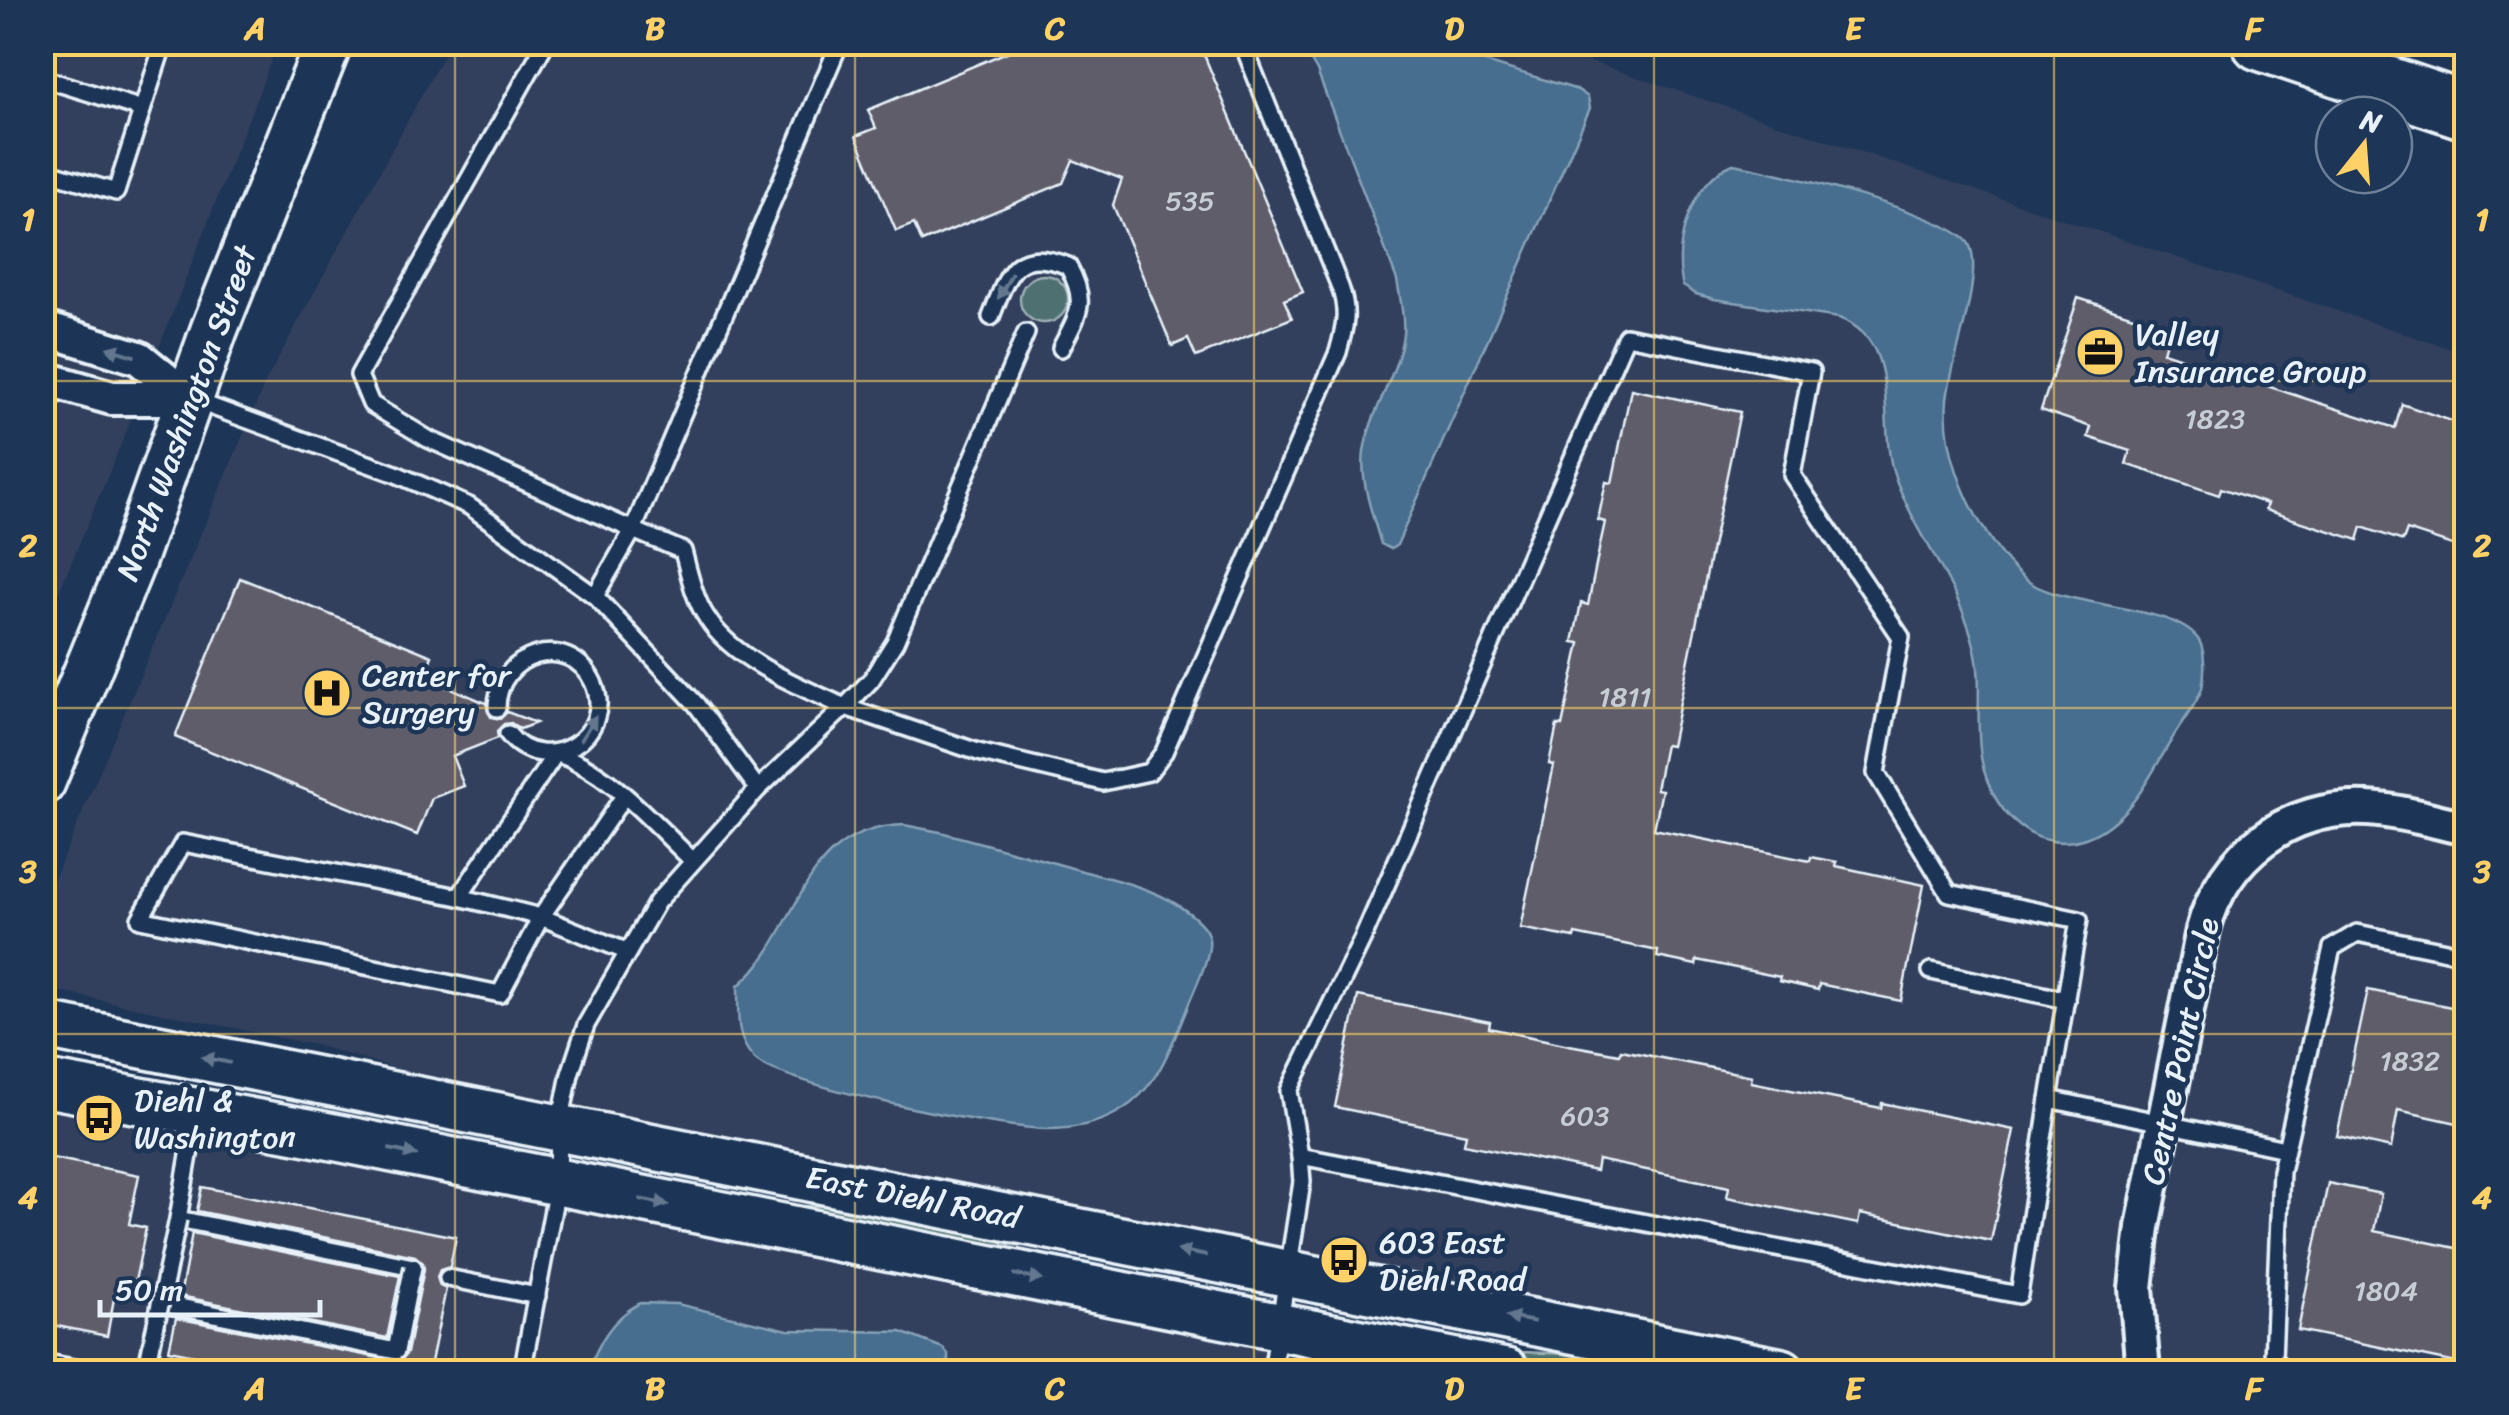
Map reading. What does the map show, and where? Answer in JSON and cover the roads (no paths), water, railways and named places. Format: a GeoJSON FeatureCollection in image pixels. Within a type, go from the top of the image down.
{"type":"FeatureCollection","features":[{"type":"Feature","properties":{"kind":"highway"},"geometry":{"type":"LineString","coordinates":[[2260,42],[2466,111]]}},
{"type":"Feature","properties":{"kind":"street","name":"North Washington Street"},"geometry":{"type":"LineString","coordinates":[[42,782],[131,564],[188,398],[329,42]]}},
{"type":"Feature","properties":{"kind":"street"},"geometry":{"type":"LineString","coordinates":[[42,328],[139,358],[188,398]]}},
{"type":"Feature","properties":{"kind":"street"},"geometry":{"type":"LineString","coordinates":[[42,378],[112,398],[188,398]]}},
{"type":"Feature","properties":{"kind":"street","name":"Centre Point Circle"},"geometry":{"type":"LineString","coordinates":[[2143,1372],[2138,1267],[2208,913],[2230,870],[2250,849],[2284,825],[2311,815],[2341,810],[2386,811],[2466,828]]}},
{"type":"Feature","properties":{"kind":"street","name":"East Diehl Road"},"geometry":{"type":"LineString","coordinates":[[42,1026],[1782,1372]]}},
{"type":"Feature","properties":{"kind":"street","name":"East Diehl Road"},"geometry":{"type":"LineString","coordinates":[[42,1082],[1506,1372]]}},
{"type":"Feature","properties":{"kind":"lane"},"geometry":{"type":"LineString","coordinates":[[42,170],[116,192],[164,42]]}},
{"type":"Feature","properties":{"kind":"lane"},"geometry":{"type":"LineString","coordinates":[[546,42],[359,376],[371,404],[428,439],[682,551],[708,620],[767,671],[844,707],[978,752],[1102,782],[1149,772],[1164,752],[1338,352],[1346,324],[1347,307],[1340,287],[1242,42]]}},
{"type":"Feature","properties":{"kind":"lane"},"geometry":{"type":"LineString","coordinates":[[594,596],[633,530],[840,42]]}},
{"type":"Feature","properties":{"kind":"lane"},"geometry":{"type":"LineString","coordinates":[[42,78],[142,109]]}},
{"type":"Feature","properties":{"kind":"lane"},"geometry":{"type":"LineString","coordinates":[[991,318],[1008,278],[1022,262],[1043,256],[1068,266],[1078,285],[1081,306],[1061,348]]}},
{"type":"Feature","properties":{"kind":"lane"},"geometry":{"type":"LineString","coordinates":[[522,1372],[558,1183],[559,1128],[570,1074],[586,1025],[657,902],[758,789],[871,680],[900,631],[1026,333]]}},
{"type":"Feature","properties":{"kind":"lane"},"geometry":{"type":"LineString","coordinates":[[1272,1372],[1302,1182],[1289,1091],[1363,938],[1626,336],[1811,372],[1792,475],[1901,637],[1876,772],[1949,893],[2080,920],[2019,1295],[1300,1156]]}},
{"type":"Feature","properties":{"kind":"lane"},"geometry":{"type":"LineString","coordinates":[[188,398],[396,474],[469,506],[594,596],[696,704],[758,789]]}},
{"type":"Feature","properties":{"kind":"lane"},"geometry":{"type":"LineString","coordinates":[[459,896],[556,754],[586,737],[598,704],[593,682],[578,664],[545,654],[523,660],[506,676],[497,708]]}},
{"type":"Feature","properties":{"kind":"lane"},"geometry":{"type":"LineString","coordinates":[[508,734],[532,752],[556,754],[582,763],[624,796],[692,860]]}},
{"type":"Feature","properties":{"kind":"lane"},"geometry":{"type":"LineString","coordinates":[[624,796],[541,916],[500,994],[140,919],[183,843],[459,896],[541,916],[628,952]]}},
{"type":"Feature","properties":{"kind":"lane"},"geometry":{"type":"LineString","coordinates":[[2286,1372],[2273,1360],[2280,1171],[2332,948],[2357,933],[2466,956]]}},
{"type":"Feature","properties":{"kind":"lane"},"geometry":{"type":"LineString","coordinates":[[1930,970],[2066,1000]]}},
{"type":"Feature","properties":{"kind":"lane"},"geometry":{"type":"LineString","coordinates":[[2049,1100],[2285,1149]]}},
{"type":"Feature","properties":{"kind":"lane"},"geometry":{"type":"LineString","coordinates":[[146,1372],[197,1110]]}},
{"type":"Feature","properties":{"kind":"lane"},"geometry":{"type":"LineString","coordinates":[[160,1303],[396,1351],[413,1267],[178,1219]]}},
{"type":"Feature","properties":{"kind":"lane"},"geometry":{"type":"LineString","coordinates":[[448,1278],[537,1296]]}},
{"type":"Feature","properties":{"kind":"lane"},"geometry":{"type":"LineString","coordinates":[[42,1362],[95,1372]]}},
{"type":"Feature","properties":{"kind":"place","name":"Valley Insurance Group"},"geometry":{"type":"Point","coordinates":[2100,352]}},
{"type":"Feature","properties":{"kind":"place","name":"Center for Surgery"},"geometry":{"type":"Point","coordinates":[327,693]}},
{"type":"Feature","properties":{"kind":"place","name":"Diehl & Washington"},"geometry":{"type":"Point","coordinates":[99,1118]}},
{"type":"Feature","properties":{"kind":"place","name":"603 East Diehl Road"},"geometry":{"type":"Point","coordinates":[1344,1260]}}]}
